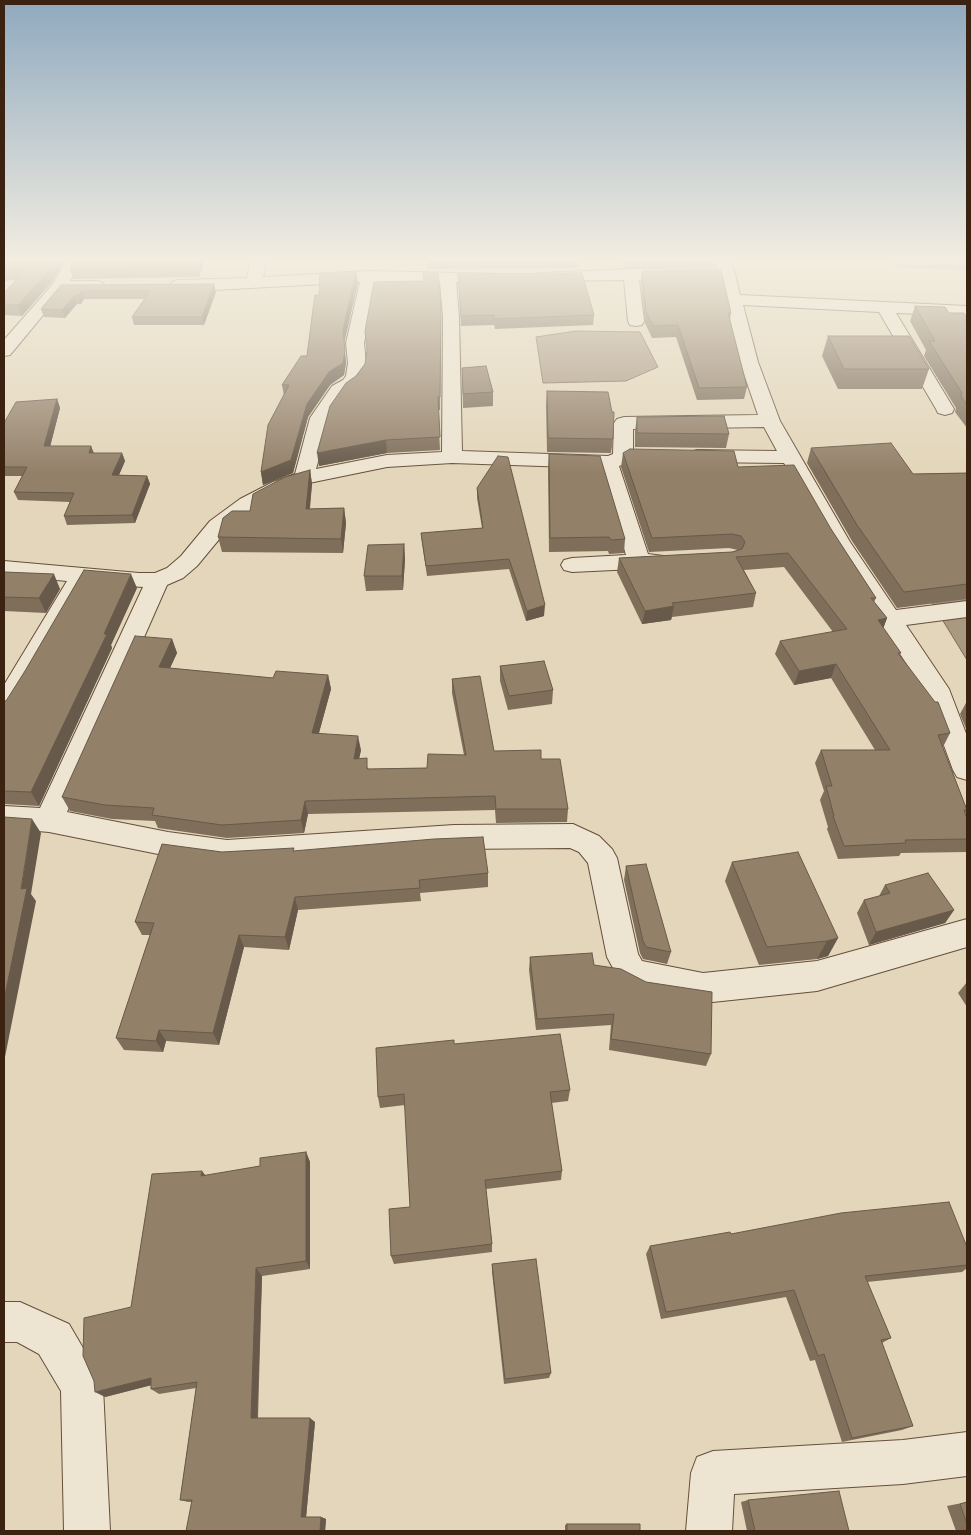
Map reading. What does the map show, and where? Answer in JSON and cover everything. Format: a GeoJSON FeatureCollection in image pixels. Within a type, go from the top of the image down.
{"type":"FeatureCollection","features":[{"type":"Feature","properties":{"kind":"street"},"geometry":{"type":"LineString","coordinates":[[4,351],[22,330]]}},
{"type":"Feature","properties":{"kind":"street"},"geometry":{"type":"LineString","coordinates":[[304,478],[320,418],[339,390],[350,384],[355,376],[357,363],[355,343],[358,330]]}},
{"type":"Feature","properties":{"kind":"street"},"geometry":{"type":"LineString","coordinates":[[451,330],[452,457]]}},
{"type":"Feature","properties":{"kind":"street"},"geometry":{"type":"LineString","coordinates":[[741,330],[749,362],[770,421],[839,542],[936,689],[967,770]]}},
{"type":"Feature","properties":{"kind":"street"},"geometry":{"type":"LineString","coordinates":[[898,330],[945,409]]}},
{"type":"Feature","properties":{"kind":"street"},"geometry":{"type":"LineString","coordinates":[[639,562],[624,457],[624,423],[770,421]]}},
{"type":"Feature","properties":{"kind":"street"},"geometry":{"type":"LineString","coordinates":[[682,455],[791,456]]}},
{"type":"Feature","properties":{"kind":"street"},"geometry":{"type":"LineString","coordinates":[[4,568],[81,576],[158,580],[174,573],[189,561],[218,526],[247,503],[280,486],[304,478],[387,461],[452,457],[624,457]]}},
{"type":"Feature","properties":{"kind":"street"},"geometry":{"type":"LineString","coordinates":[[572,565],[679,560]]}},
{"type":"Feature","properties":{"kind":"street"},"geometry":{"type":"LineString","coordinates":[[4,706],[81,576]]}},
{"type":"Feature","properties":{"kind":"street"},"geometry":{"type":"LineString","coordinates":[[49,820],[158,580]]}},
{"type":"Feature","properties":{"kind":"street"},"geometry":{"type":"LineString","coordinates":[[891,619],[967,609]]}},
{"type":"Feature","properties":{"kind":"street"},"geometry":{"type":"LineString","coordinates":[[4,817],[49,820],[168,844],[227,852],[454,837],[573,836],[589,844],[602,858],[623,958],[632,971],[643,977],[703,988],[817,976],[967,933]]}},
{"type":"Feature","properties":{"kind":"street"},"geometry":{"type":"LineString","coordinates":[[4,1322],[20,1322],[54,1339],[82,1387],[87,1531]]}},
{"type":"Feature","properties":{"kind":"street"},"geometry":{"type":"LineString","coordinates":[[709,1531],[712,1473],[903,1462],[967,1454]]}},
{"type":"Feature","properties":{"kind":"shaded area"},"geometry":{"type":"Polygon","coordinates":[[[576,331],[640,332],[658,367],[626,381],[543,383],[536,337],[576,331]]]}},
{"type":"Feature","properties":{"kind":"shaded area"},"geometry":{"type":"Polygon","coordinates":[[[967,593],[967,660],[929,598],[967,593]]]}},
{"type":"Feature","properties":{"kind":"building"},"geometry":{"type":"Polygon","coordinates":[[[310,330],[343,330],[345,351],[343,363],[329,372],[307,404],[291,460],[261,472],[268,425],[289,385],[282,385],[301,356],[307,356],[310,330]]]}},
{"type":"Feature","properties":{"kind":"building"},"geometry":{"type":"Polygon","coordinates":[[[441,330],[440,397],[438,397],[440,437],[386,440],[317,453],[330,406],[346,383],[356,376],[365,364],[367,350],[365,331],[441,330]]]}},
{"type":"Feature","properties":{"kind":"building"},"geometry":{"type":"Polygon","coordinates":[[[680,330],[732,330],[747,387],[699,388],[680,330]]]}},
{"type":"Feature","properties":{"kind":"building"},"geometry":{"type":"Polygon","coordinates":[[[929,330],[967,330],[967,405],[961,396],[962,393],[929,341],[935,341],[929,330]]]}},
{"type":"Feature","properties":{"kind":"building"},"geometry":{"type":"Polygon","coordinates":[[[828,336],[909,336],[929,369],[844,369],[828,336]]]}},
{"type":"Feature","properties":{"kind":"building"},"geometry":{"type":"Polygon","coordinates":[[[486,366],[493,392],[463,394],[462,368],[486,366]]]}},
{"type":"Feature","properties":{"kind":"building"},"geometry":{"type":"Polygon","coordinates":[[[547,391],[608,392],[612,412],[614,412],[613,439],[548,438],[547,391]]]}},
{"type":"Feature","properties":{"kind":"building"},"geometry":{"type":"Polygon","coordinates":[[[57,399],[44,446],[91,446],[89,453],[122,453],[112,475],[147,476],[132,515],[64,516],[74,493],[14,492],[27,467],[4,467],[4,423],[16,402],[57,399]]]}},
{"type":"Feature","properties":{"kind":"building"},"geometry":{"type":"Polygon","coordinates":[[[724,416],[729,434],[637,433],[637,417],[724,416]]]}},
{"type":"Feature","properties":{"kind":"building"},"geometry":{"type":"Polygon","coordinates":[[[891,443],[913,474],[967,473],[967,584],[904,592],[857,525],[811,448],[891,443]]]}},
{"type":"Feature","properties":{"kind":"building"},"geometry":{"type":"Polygon","coordinates":[[[630,449],[734,451],[738,467],[794,465],[831,529],[876,598],[871,598],[887,618],[878,620],[901,653],[898,653],[935,702],[938,702],[950,733],[938,735],[967,810],[964,810],[967,819],[967,839],[905,840],[906,843],[844,846],[833,816],[826,786],[832,786],[821,750],[890,750],[836,664],[799,671],[780,641],[847,629],[788,553],[736,557],[756,593],[672,603],[674,606],[645,611],[619,558],[732,552],[742,549],[745,542],[741,536],[732,534],[652,538],[623,453],[630,449]]]}},
{"type":"Feature","properties":{"kind":"building"},"geometry":{"type":"Polygon","coordinates":[[[549,454],[600,456],[625,539],[611,540],[609,537],[550,538],[549,454]]]}},
{"type":"Feature","properties":{"kind":"building"},"geometry":{"type":"Polygon","coordinates":[[[498,456],[508,457],[545,605],[527,611],[509,559],[426,566],[421,533],[483,528],[477,488],[498,456]]]}},
{"type":"Feature","properties":{"kind":"building"},"geometry":{"type":"Polygon","coordinates":[[[310,470],[306,509],[344,508],[341,539],[218,537],[223,518],[232,511],[250,511],[253,494],[285,477],[310,470]]]}},
{"type":"Feature","properties":{"kind":"building"},"geometry":{"type":"Polygon","coordinates":[[[404,544],[402,576],[364,576],[368,545],[404,544]]]}},
{"type":"Feature","properties":{"kind":"building"},"geometry":{"type":"Polygon","coordinates":[[[84,570],[131,574],[104,634],[107,634],[31,792],[4,791],[4,701],[6,701],[25,671],[84,570]]]}},
{"type":"Feature","properties":{"kind":"building"},"geometry":{"type":"Polygon","coordinates":[[[4,572],[54,574],[39,598],[4,597],[4,572]]]}},
{"type":"Feature","properties":{"kind":"building"},"geometry":{"type":"Polygon","coordinates":[[[135,636],[172,639],[159,667],[273,678],[276,671],[328,675],[312,733],[358,736],[354,759],[367,758],[367,769],[427,768],[428,754],[466,755],[452,679],[480,676],[494,751],[541,750],[541,759],[560,759],[568,809],[496,809],[495,796],[305,801],[301,820],[222,825],[152,815],[154,808],[105,805],[62,797],[135,636]]]}},
{"type":"Feature","properties":{"kind":"building"},"geometry":{"type":"Polygon","coordinates":[[[544,661],[553,690],[509,696],[500,666],[544,661]]]}},
{"type":"Feature","properties":{"kind":"building"},"geometry":{"type":"Polygon","coordinates":[[[4,817],[32,819],[21,889],[27,888],[4,1000],[4,817]]]}},
{"type":"Feature","properties":{"kind":"building"},"geometry":{"type":"Polygon","coordinates":[[[483,837],[488,873],[419,880],[420,888],[295,897],[285,937],[239,935],[213,1033],[159,1030],[156,1041],[116,1038],[154,923],[135,922],[162,844],[222,852],[294,848],[293,851],[434,839],[483,837]]]}},
{"type":"Feature","properties":{"kind":"building"},"geometry":{"type":"Polygon","coordinates":[[[798,852],[838,938],[827,941],[767,947],[732,862],[798,852]]]}},
{"type":"Feature","properties":{"kind":"building"},"geometry":{"type":"Polygon","coordinates":[[[646,864],[671,952],[646,947],[643,941],[626,866],[646,864]]]}},
{"type":"Feature","properties":{"kind":"building"},"geometry":{"type":"Polygon","coordinates":[[[928,873],[954,910],[876,932],[864,900],[890,893],[885,885],[928,873]]]}},
{"type":"Feature","properties":{"kind":"building"},"geometry":{"type":"Polygon","coordinates":[[[592,953],[594,965],[621,969],[646,982],[712,992],[711,1054],[611,1039],[614,1014],[537,1019],[530,957],[592,953]]]}},
{"type":"Feature","properties":{"kind":"building"},"geometry":{"type":"Polygon","coordinates":[[[560,1034],[570,1090],[550,1092],[562,1171],[485,1180],[492,1244],[391,1256],[389,1209],[410,1207],[404,1094],[378,1097],[376,1048],[454,1040],[454,1044],[560,1034]]]}},
{"type":"Feature","properties":{"kind":"building"},"geometry":{"type":"Polygon","coordinates":[[[306,1152],[306,1261],[256,1268],[251,1418],[310,1418],[301,1517],[321,1517],[320,1531],[186,1531],[192,1500],[180,1500],[197,1382],[151,1389],[151,1378],[95,1392],[94,1381],[83,1356],[84,1318],[131,1307],[152,1174],[202,1171],[201,1176],[260,1166],[260,1158],[306,1152]]]}},
{"type":"Feature","properties":{"kind":"building"},"geometry":{"type":"Polygon","coordinates":[[[949,1202],[967,1247],[967,1265],[865,1276],[891,1338],[881,1340],[913,1426],[852,1438],[824,1354],[818,1356],[794,1290],[666,1312],[650,1246],[730,1232],[731,1234],[841,1213],[949,1202]]]}},
{"type":"Feature","properties":{"kind":"building"},"geometry":{"type":"Polygon","coordinates":[[[536,1259],[551,1373],[505,1379],[492,1264],[536,1259]]]}},
{"type":"Feature","properties":{"kind":"building"},"geometry":{"type":"Polygon","coordinates":[[[839,1491],[849,1531],[755,1531],[748,1500],[839,1491]]]}},
{"type":"Feature","properties":{"kind":"building"},"geometry":{"type":"Polygon","coordinates":[[[967,1502],[967,1524],[960,1504],[967,1502]]]}},
{"type":"Feature","properties":{"kind":"building"},"geometry":{"type":"Polygon","coordinates":[[[567,1524],[640,1524],[640,1531],[567,1531],[567,1524]]]}}]}
